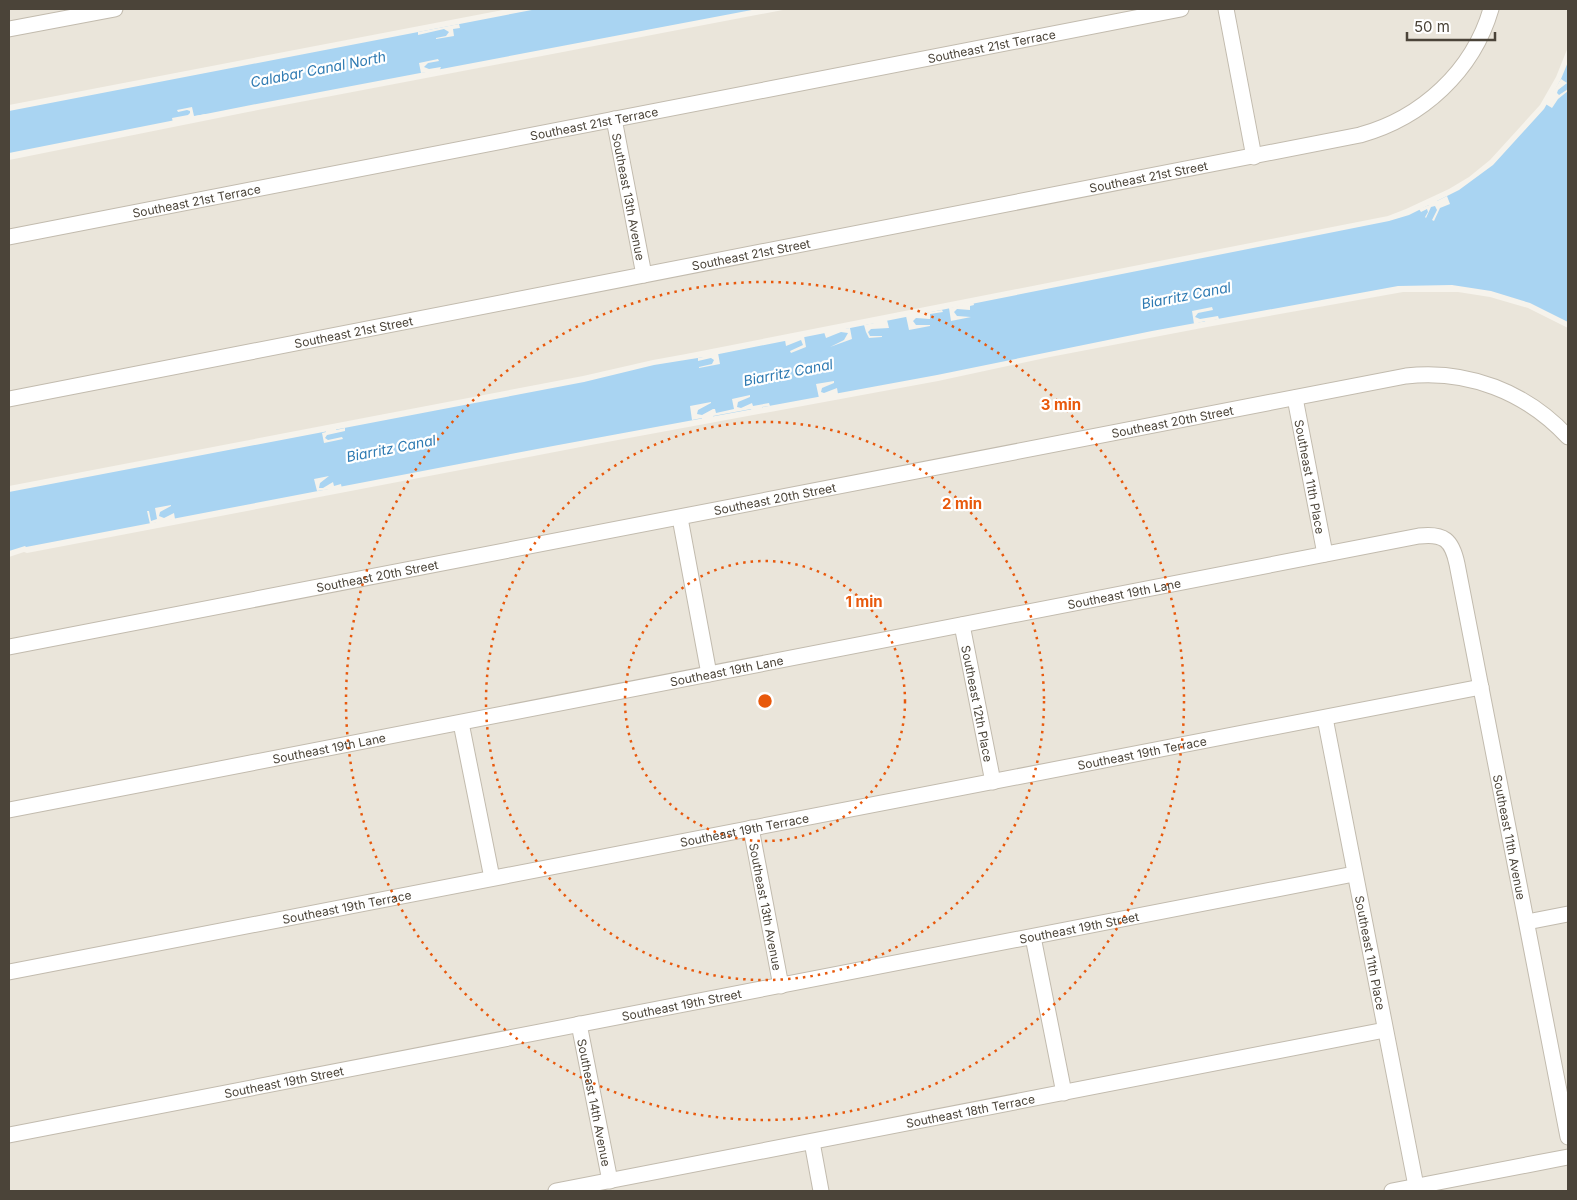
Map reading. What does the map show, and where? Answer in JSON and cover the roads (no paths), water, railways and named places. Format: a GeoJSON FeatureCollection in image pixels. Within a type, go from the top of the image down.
{"type":"FeatureCollection","features":[{"type":"Feature","properties":{"kind":"street"},"geometry":{"type":"LineString","coordinates":[[9,30],[115,9]]}},
{"type":"Feature","properties":{"kind":"street","name":"Southeast 21st Terrace"},"geometry":{"type":"LineString","coordinates":[[9,237],[1181,9]]}},
{"type":"Feature","properties":{"kind":"street"},"geometry":{"type":"LineString","coordinates":[[1226,9],[1254,157]]}},
{"type":"Feature","properties":{"kind":"street","name":"Southeast 21st Street"},"geometry":{"type":"LineString","coordinates":[[9,399],[1360,135],[1389,125],[1412,112],[1440,91],[1461,70],[1469,58],[1484,30],[1491,9]]}},
{"type":"Feature","properties":{"kind":"street","name":"Southeast 13th Avenue"},"geometry":{"type":"LineString","coordinates":[[614,119],[644,275]]}},
{"type":"Feature","properties":{"kind":"street","name":"Southeast 20th Street"},"geometry":{"type":"LineString","coordinates":[[9,647],[1406,376],[1430,374],[1489,384],[1509,392],[1536,408],[1554,422],[1568,437]]}},
{"type":"Feature","properties":{"kind":"street","name":"Southeast 11th Place"},"geometry":{"type":"LineString","coordinates":[[1295,398],[1325,554]]}},
{"type":"Feature","properties":{"kind":"street"},"geometry":{"type":"LineString","coordinates":[[680,518],[709,674]]}},
{"type":"Feature","properties":{"kind":"street","name":"Southeast 19th Lane"},"geometry":{"type":"LineString","coordinates":[[9,810],[1429,534],[1436,534],[1445,539]]}},
{"type":"Feature","properties":{"kind":"street","name":"Southeast 11th Avenue"},"geometry":{"type":"LineString","coordinates":[[1445,539],[1451,546],[1456,558],[1568,1137]]}},
{"type":"Feature","properties":{"kind":"street","name":"Southeast 12th Place"},"geometry":{"type":"LineString","coordinates":[[962,625],[993,782]]}},
{"type":"Feature","properties":{"kind":"street","name":"Southeast 19th Terrace"},"geometry":{"type":"LineString","coordinates":[[9,972],[1481,687]]}},
{"type":"Feature","properties":{"kind":"street","name":"Southeast 11th Place"},"geometry":{"type":"LineString","coordinates":[[1325,718],[1416,1186]]}},
{"type":"Feature","properties":{"kind":"street"},"geometry":{"type":"LineString","coordinates":[[461,723],[492,878]]}},
{"type":"Feature","properties":{"kind":"street","name":"Southeast 13th Avenue"},"geometry":{"type":"LineString","coordinates":[[751,828],[781,986]]}},
{"type":"Feature","properties":{"kind":"street","name":"Southeast 19th Street"},"geometry":{"type":"LineString","coordinates":[[9,1135],[1354,874]]}},
{"type":"Feature","properties":{"kind":"street"},"geometry":{"type":"LineString","coordinates":[[1527,922],[1568,914]]}},
{"type":"Feature","properties":{"kind":"street"},"geometry":{"type":"LineString","coordinates":[[1033,937],[1064,1093]]}},
{"type":"Feature","properties":{"kind":"street","name":"Southeast 14th Avenue"},"geometry":{"type":"LineString","coordinates":[[579,1024],[610,1181]]}},
{"type":"Feature","properties":{"kind":"street","name":"Southeast 18th Terrace"},"geometry":{"type":"LineString","coordinates":[[556,1191],[1385,1030]]}},
{"type":"Feature","properties":{"kind":"street"},"geometry":{"type":"LineString","coordinates":[[812,1142],[821,1191]]}},
{"type":"Feature","properties":{"kind":"street"},"geometry":{"type":"LineString","coordinates":[[1392,1191],[1568,1157]]}},
{"type":"Feature","properties":{"kind":"water","name":"Calabar Canal North"},"geometry":{"type":"Polygon","coordinates":[[[537,9],[757,9],[9,153],[9,111],[537,9]]]}},
{"type":"Feature","properties":{"kind":"water","name":"Biarritz Canal"},"geometry":{"type":"Polygon","coordinates":[[[1568,62],[1568,322],[1530,303],[1491,291],[1452,285],[1398,286],[1152,331],[937,375],[25,546],[9,551],[9,492],[584,382],[654,365],[704,357],[1389,221],[1409,215],[1459,190],[1493,165],[1544,109],[1568,62]]]}}]}
